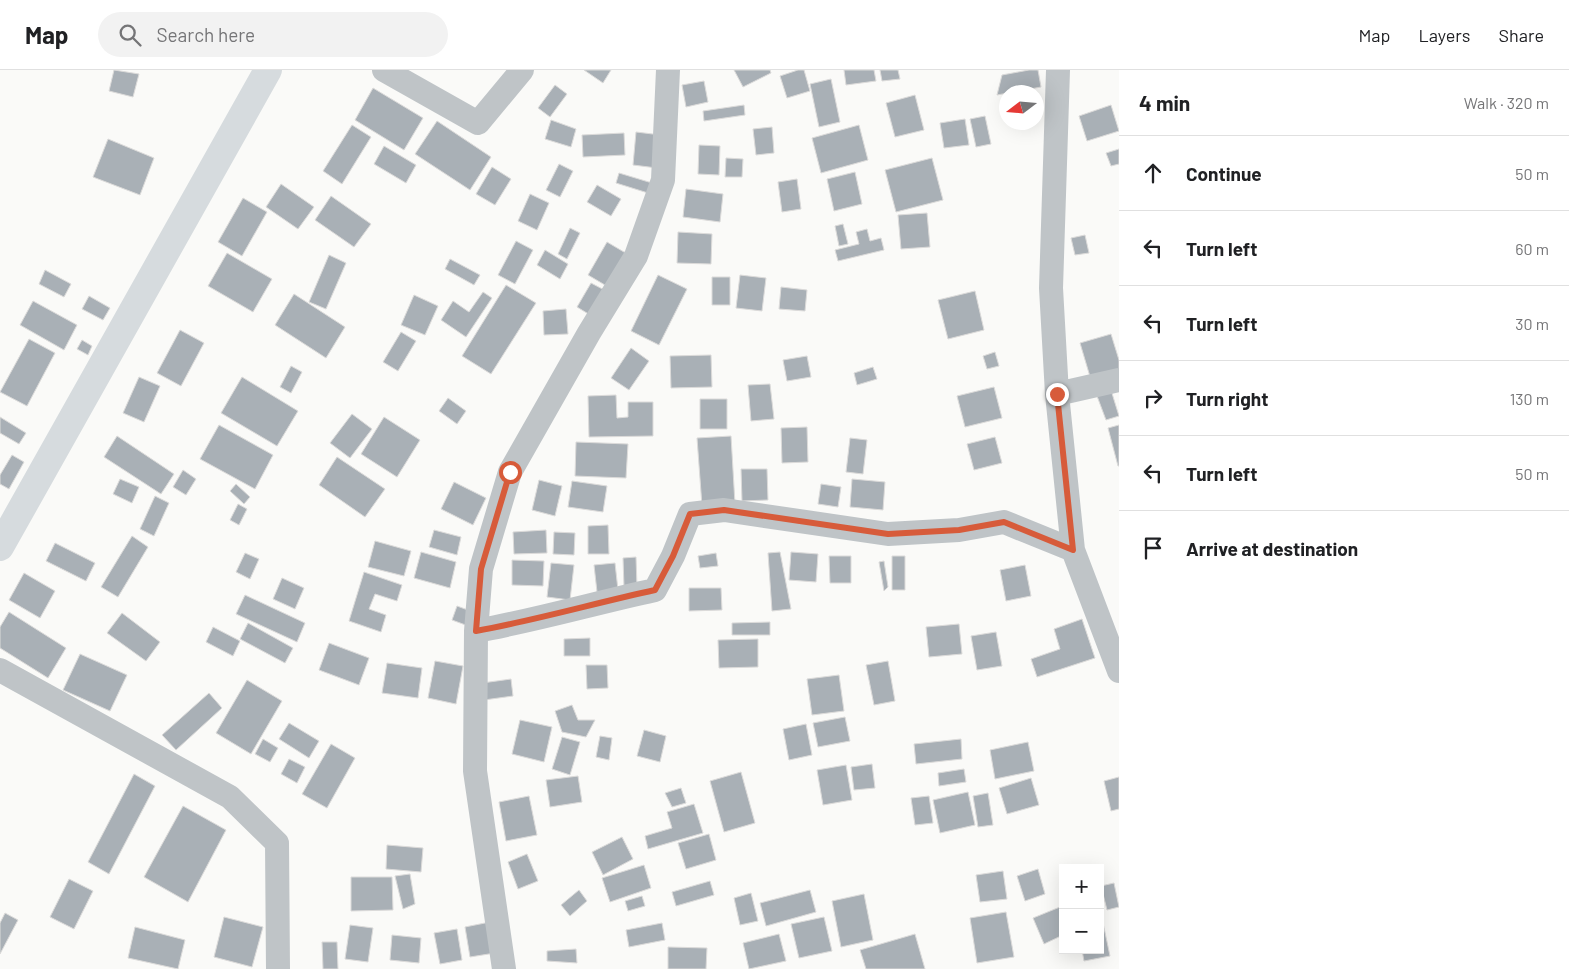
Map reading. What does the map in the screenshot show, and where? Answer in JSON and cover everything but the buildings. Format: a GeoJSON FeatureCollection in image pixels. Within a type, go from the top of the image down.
{"type":"FeatureCollection","features":[{"type":"Feature","properties":{"kind":"main road"},"geometry":{"type":"LineString","coordinates":[[0,547],[268,70]]}},
{"type":"Feature","properties":{"kind":"street"},"geometry":{"type":"LineString","coordinates":[[384,70],[478,123],[522,70]]}},
{"type":"Feature","properties":{"kind":"street"},"geometry":{"type":"LineString","coordinates":[[504,969],[475,771],[476,631],[481,569],[510,472],[589,332],[636,256],[663,180],[668,70]]}},
{"type":"Feature","properties":{"kind":"street"},"geometry":{"type":"LineString","coordinates":[[1058,70],[1051,288],[1057,394],[1073,550],[1119,671]]}},
{"type":"Feature","properties":{"kind":"street"},"geometry":{"type":"LineString","coordinates":[[1057,394],[1119,380]]}},
{"type":"Feature","properties":{"kind":"street"},"geometry":{"type":"LineString","coordinates":[[476,631],[538,620],[598,603],[655,590],[673,556],[690,514],[724,510],[888,534],[959,530],[1004,522],[1073,550]]}},
{"type":"Feature","properties":{"kind":"street"},"geometry":{"type":"LineString","coordinates":[[0,670],[230,797],[277,843],[278,969]]}},
{"type":"Feature","properties":{"kind":"route"},"geometry":{"type":"LineString","coordinates":[[510,472],[481,569],[476,631],[538,620],[598,603],[655,590],[673,556],[690,514],[724,510],[888,534],[959,530],[1004,522],[1073,550],[1057,394]]}}]}
